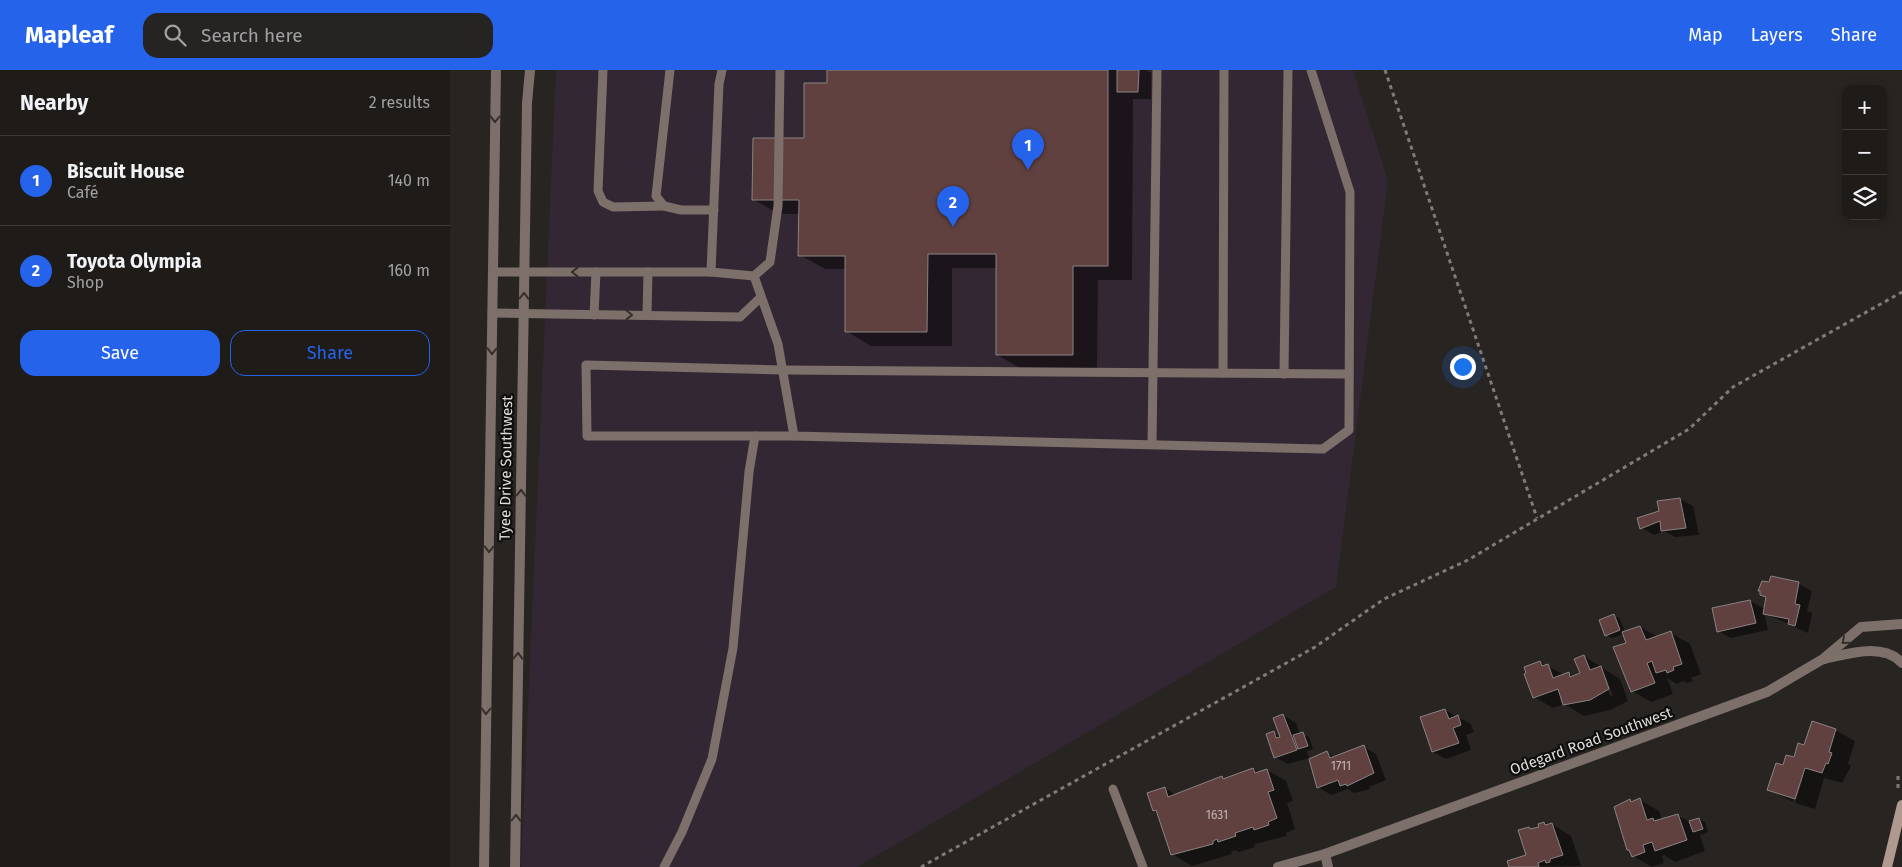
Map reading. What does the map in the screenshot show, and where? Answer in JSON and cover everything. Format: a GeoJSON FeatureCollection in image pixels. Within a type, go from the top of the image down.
{"type":"FeatureCollection","features":[{"type":"Feature","properties":{"kind":"main road"},"geometry":{"type":"LineString","coordinates":[[1887,867],[1902,805]]}},
{"type":"Feature","properties":{"kind":"street","name":"Tyee Drive Southwest"},"geometry":{"type":"LineString","coordinates":[[484,867],[496,70]]}},
{"type":"Feature","properties":{"kind":"street","name":"Tyee Drive Southwest"},"geometry":{"type":"LineString","coordinates":[[515,867],[527,103],[530,70]]}},
{"type":"Feature","properties":{"kind":"street","name":"Odegard Road Southwest"},"geometry":{"type":"LineString","coordinates":[[1278,867],[1325,854],[1767,692],[1824,659],[1861,627],[1902,624]]}},
{"type":"Feature","properties":{"kind":"street"},"geometry":{"type":"LineString","coordinates":[[1824,659],[1863,651],[1890,653],[1902,663]]}},
{"type":"Feature","properties":{"kind":"street"},"geometry":{"type":"LineString","coordinates":[[1325,854],[1328,867]]}},
{"type":"Feature","properties":{"kind":"lane"},"geometry":{"type":"LineString","coordinates":[[603,70],[598,191],[603,202],[613,207],[664,206],[681,210],[714,210]]}},
{"type":"Feature","properties":{"kind":"lane"},"geometry":{"type":"LineString","coordinates":[[664,206],[656,196],[670,70]]}},
{"type":"Feature","properties":{"kind":"lane"},"geometry":{"type":"LineString","coordinates":[[711,272],[719,84],[722,70]]}},
{"type":"Feature","properties":{"kind":"lane"},"geometry":{"type":"LineString","coordinates":[[493,272],[711,272],[754,276],[770,262],[778,206],[780,70]]}},
{"type":"Feature","properties":{"kind":"lane"},"geometry":{"type":"LineString","coordinates":[[1152,444],[1157,70]]}},
{"type":"Feature","properties":{"kind":"lane"},"geometry":{"type":"LineString","coordinates":[[1223,373],[1224,70]]}},
{"type":"Feature","properties":{"kind":"lane"},"geometry":{"type":"LineString","coordinates":[[1284,374],[1288,70]]}},
{"type":"Feature","properties":{"kind":"lane"},"geometry":{"type":"LineString","coordinates":[[1311,70],[1350,192],[1349,430],[1323,449],[794,436],[587,436],[586,365],[783,370],[1349,374]]}},
{"type":"Feature","properties":{"kind":"lane"},"geometry":{"type":"LineString","coordinates":[[594,315],[596,272]]}},
{"type":"Feature","properties":{"kind":"lane"},"geometry":{"type":"LineString","coordinates":[[647,315],[648,272]]}},
{"type":"Feature","properties":{"kind":"lane"},"geometry":{"type":"LineString","coordinates":[[754,276],[760,298],[778,344],[794,436]]}},
{"type":"Feature","properties":{"kind":"lane"},"geometry":{"type":"LineString","coordinates":[[492,313],[740,317],[760,298]]}},
{"type":"Feature","properties":{"kind":"lane"},"geometry":{"type":"LineString","coordinates":[[664,867],[682,832],[712,759],[733,648],[749,472],[755,436]]}},
{"type":"Feature","properties":{"kind":"lane"},"geometry":{"type":"LineString","coordinates":[[1113,788],[1143,867]]}},
{"type":"Feature","properties":{"kind":"path"},"geometry":{"type":"LineString","coordinates":[[1385,70],[1537,518]]}},
{"type":"Feature","properties":{"kind":"path"},"geometry":{"type":"LineString","coordinates":[[921,867],[1315,647],[1384,599],[1468,560],[1689,429],[1733,387],[1902,292]]}},
{"type":"Feature","properties":{"kind":"shaded area"},"geometry":{"type":"Polygon","coordinates":[[[556,70],[1353,70],[1388,181],[1336,587],[857,867],[521,867],[556,70]]]}},
{"type":"Feature","properties":{"kind":"building"},"geometry":{"type":"Polygon","coordinates":[[[827,70],[1108,70],[1108,266],[1073,266],[1073,355],[996,355],[996,254],[928,254],[927,332],[845,332],[845,256],[798,256],[799,200],[752,200],[753,138],[804,138],[804,83],[827,83],[827,70]]]}},
{"type":"Feature","properties":{"kind":"building"},"geometry":{"type":"Polygon","coordinates":[[[1117,70],[1139,70],[1138,92],[1117,92],[1117,70]]]}},
{"type":"Feature","properties":{"kind":"building"},"geometry":{"type":"Polygon","coordinates":[[[1680,498],[1686,528],[1661,531],[1660,521],[1640,529],[1637,518],[1659,511],[1657,501],[1680,498]]]}},
{"type":"Feature","properties":{"kind":"building"},"geometry":{"type":"Polygon","coordinates":[[[1771,576],[1799,582],[1795,604],[1800,605],[1795,626],[1788,624],[1789,619],[1763,614],[1766,597],[1760,595],[1760,591],[1758,591],[1762,581],[1769,582],[1771,576]]]}},
{"type":"Feature","properties":{"kind":"building"},"geometry":{"type":"Polygon","coordinates":[[[1750,600],[1756,623],[1717,632],[1712,608],[1750,600]]]}},
{"type":"Feature","properties":{"kind":"building"},"geometry":{"type":"Polygon","coordinates":[[[1614,614],[1620,630],[1605,636],[1599,620],[1614,614]]]}},
{"type":"Feature","properties":{"kind":"building"},"geometry":{"type":"Polygon","coordinates":[[[1640,626],[1646,640],[1671,631],[1682,664],[1673,667],[1674,670],[1667,673],[1666,670],[1656,673],[1652,661],[1647,663],[1655,683],[1631,692],[1613,647],[1626,643],[1622,632],[1640,626]]]}},
{"type":"Feature","properties":{"kind":"building"},"geometry":{"type":"Polygon","coordinates":[[[1584,655],[1590,670],[1601,666],[1609,689],[1590,700],[1563,705],[1558,689],[1533,698],[1524,674],[1526,673],[1524,667],[1540,661],[1542,666],[1548,664],[1553,678],[1569,672],[1570,677],[1580,673],[1574,659],[1584,655]]]}},
{"type":"Feature","properties":{"kind":"building"},"geometry":{"type":"Polygon","coordinates":[[[1445,709],[1449,719],[1458,715],[1461,725],[1453,728],[1459,743],[1432,752],[1420,717],[1445,709]]]}},
{"type":"Feature","properties":{"kind":"building"},"geometry":{"type":"Polygon","coordinates":[[[1283,714],[1297,750],[1274,758],[1266,734],[1274,731],[1276,738],[1280,737],[1273,718],[1283,714]]]}},
{"type":"Feature","properties":{"kind":"building"},"geometry":{"type":"Polygon","coordinates":[[[1812,721],[1836,729],[1829,752],[1832,753],[1828,764],[1826,763],[1822,773],[1805,768],[1795,799],[1767,790],[1776,763],[1783,765],[1786,755],[1794,757],[1798,743],[1804,745],[1812,721]]]}},
{"type":"Feature","properties":{"kind":"building"},"geometry":{"type":"Polygon","coordinates":[[[1303,732],[1308,746],[1298,749],[1293,735],[1303,732]]]}},
{"type":"Feature","properties":{"kind":"building"},"geometry":{"type":"Polygon","coordinates":[[[1364,745],[1374,773],[1347,786],[1346,784],[1340,786],[1338,780],[1317,788],[1309,759],[1327,751],[1330,758],[1364,745]]]}},
{"type":"Feature","properties":{"kind":"building"},"geometry":{"type":"Polygon","coordinates":[[[1253,768],[1255,773],[1267,769],[1274,790],[1268,792],[1277,818],[1268,822],[1269,825],[1254,830],[1253,827],[1235,833],[1236,836],[1218,842],[1217,839],[1213,841],[1213,844],[1171,855],[1156,810],[1153,811],[1147,793],[1165,787],[1168,797],[1222,776],[1223,779],[1253,768]]]}},
{"type":"Feature","properties":{"kind":"building"},"geometry":{"type":"Polygon","coordinates":[[[1640,798],[1647,820],[1653,818],[1654,821],[1678,814],[1687,840],[1655,851],[1652,842],[1643,845],[1645,852],[1632,857],[1629,850],[1627,850],[1614,807],[1630,799],[1631,802],[1640,798]]]}},
{"type":"Feature","properties":{"kind":"building"},"geometry":{"type":"Polygon","coordinates":[[[1699,818],[1703,829],[1693,832],[1689,821],[1699,818]]]}},
{"type":"Feature","properties":{"kind":"building"},"geometry":{"type":"Polygon","coordinates":[[[1544,822],[1545,825],[1552,823],[1563,855],[1550,859],[1550,862],[1546,863],[1545,860],[1538,863],[1539,867],[1509,867],[1507,861],[1526,855],[1518,830],[1539,827],[1538,824],[1544,822]]]}},
{"type":"Feature","properties":{"kind":"place","name":"Biscuit House"},"geometry":{"type":"Point","coordinates":[1028,170]}},
{"type":"Feature","properties":{"kind":"place","name":"Toyota Olympia"},"geometry":{"type":"Point","coordinates":[953,227]}}]}
